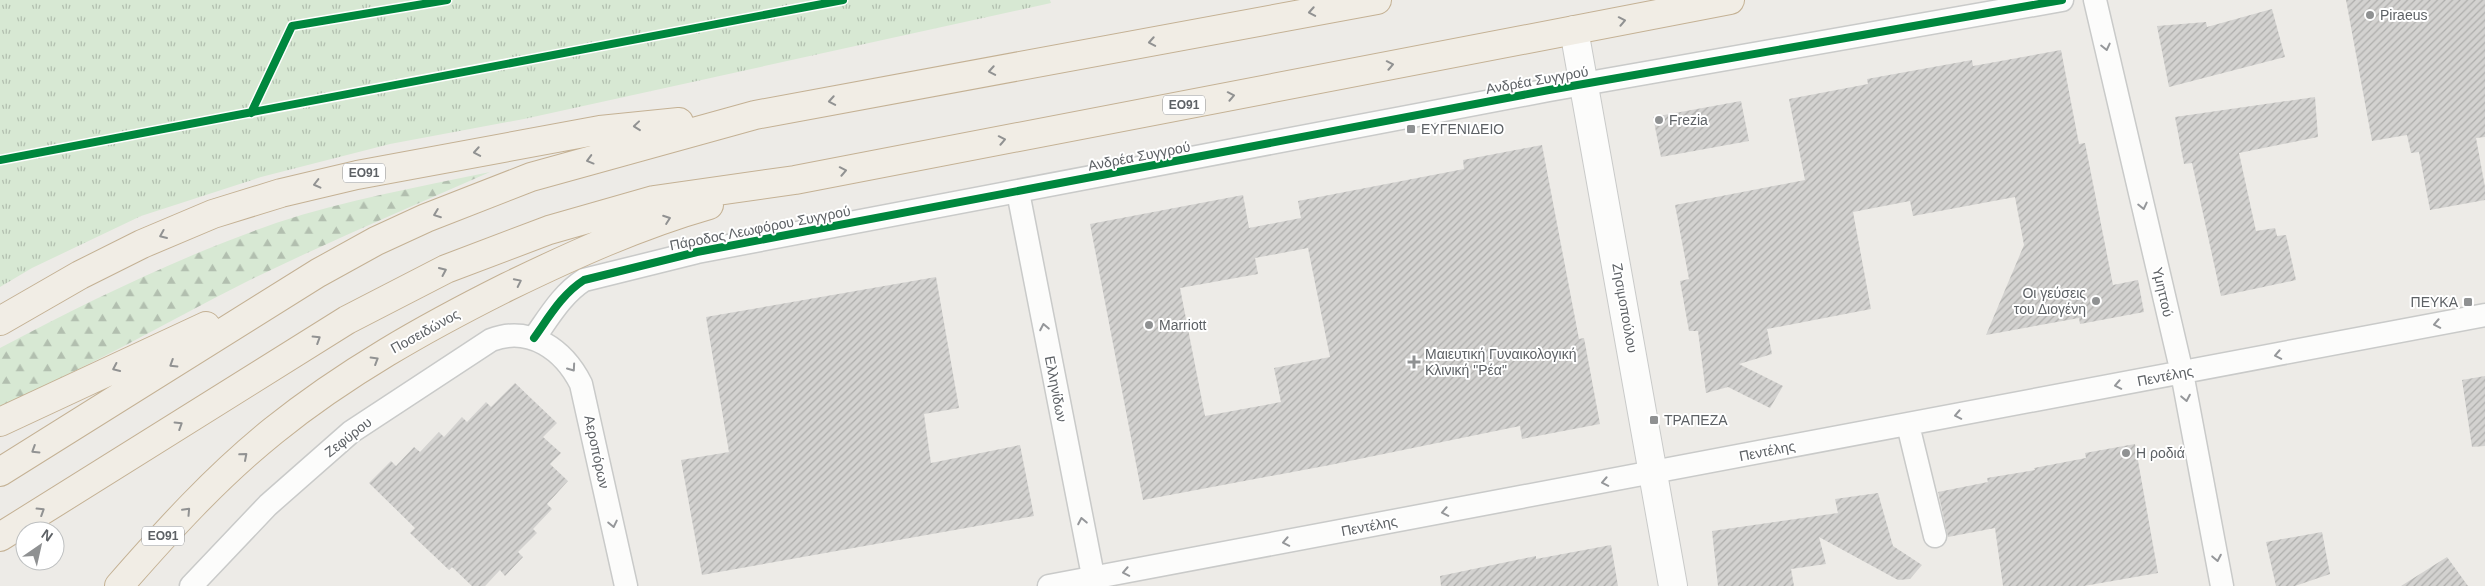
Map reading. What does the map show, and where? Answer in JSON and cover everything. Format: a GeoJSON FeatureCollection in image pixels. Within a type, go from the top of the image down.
{"type":"FeatureCollection","features":[{"type":"Feature","properties":{"kind":"highway","name":"ΕΟ91"},"geometry":{"type":"LineString","coordinates":[[0,322],[80,275],[142,244],[213,214],[281,193],[357,175],[600,130],[755,115],[1377,0]]}},
{"type":"Feature","properties":{"kind":"highway","name":"ΕΟ91"},"geometry":{"type":"LineString","coordinates":[[795,180],[1730,0]]}},
{"type":"Feature","properties":{"kind":"highway"},"geometry":{"type":"LineString","coordinates":[[0,472],[318,273],[376,241],[426,218],[531,178],[755,115]]}},
{"type":"Feature","properties":{"kind":"highway"},"geometry":{"type":"LineString","coordinates":[[0,537],[347,320],[446,269],[549,230],[654,200],[795,180]]}},
{"type":"Feature","properties":{"kind":"highway","name":"Ποσειδώνος"},"geometry":{"type":"LineString","coordinates":[[119,586],[208,489],[272,432],[351,374],[414,336],[585,249],[691,210],[795,180]]}},
{"type":"Feature","properties":{"kind":"highway"},"geometry":{"type":"LineString","coordinates":[[0,422],[318,273]]}},
{"type":"Feature","properties":{"kind":"street","name":"Ανδρέα Συγγρού"},"geometry":{"type":"LineString","coordinates":[[1018,192],[1585,84],[2062,0]]}},
{"type":"Feature","properties":{"kind":"street","name":"Υμηττού"},"geometry":{"type":"LineString","coordinates":[[2095,0],[2182,373],[2222,586]]}},
{"type":"Feature","properties":{"kind":"street","name":"Ζησιμοπούλου"},"geometry":{"type":"LineString","coordinates":[[1574,30],[1673,586]]}},
{"type":"Feature","properties":{"kind":"street","name":"Πάροδος Λεωφόρου Συγγρού"},"geometry":{"type":"LineString","coordinates":[[534,338],[565,296],[579,283],[590,277],[696,252],[1018,192]]}},
{"type":"Feature","properties":{"kind":"street","name":"Ελληνίδων"},"geometry":{"type":"LineString","coordinates":[[1018,192],[1094,582]]}},
{"type":"Feature","properties":{"kind":"street","name":"Πεντέλης"},"geometry":{"type":"LineString","coordinates":[[1049,586],[1094,582],[1653,473],[2485,315]]}},
{"type":"Feature","properties":{"kind":"street","name":"Ζεφύρου"},"geometry":{"type":"LineString","coordinates":[[191,586],[268,505],[352,432],[490,340],[513,335],[534,338]]}},
{"type":"Feature","properties":{"kind":"street","name":"Αεροπόρων"},"geometry":{"type":"LineString","coordinates":[[534,338],[551,346],[569,363],[581,384],[626,586]]}},
{"type":"Feature","properties":{"kind":"street"},"geometry":{"type":"LineString","coordinates":[[1908,425],[1935,536]]}},
{"type":"Feature","properties":{"kind":"green space"},"geometry":{"type":"Polygon","coordinates":[[[0,0],[1050,0],[1051,3],[524,119],[390,144],[261,177],[141,216],[32,268],[0,287],[0,0]]]}},
{"type":"Feature","properties":{"kind":"green space"},"geometry":{"type":"Polygon","coordinates":[[[490,172],[274,268],[93,362],[0,406],[0,348],[101,296],[205,250],[276,223],[355,201],[490,172]]]}},
{"type":"Feature","properties":{"kind":"building"},"geometry":{"type":"Polygon","coordinates":[[[2346,0],[2485,0],[2485,137],[2476,138],[2485,187],[2485,200],[2430,210],[2419,152],[2411,153],[2407,135],[2372,141],[2346,0]]]}},
{"type":"Feature","properties":{"kind":"building"},"geometry":{"type":"Polygon","coordinates":[[[2272,9],[2285,57],[2169,87],[2157,26],[2206,22],[2207,27],[2272,9]]]}},
{"type":"Feature","properties":{"kind":"building"},"geometry":{"type":"Polygon","coordinates":[[[2061,50],[2079,144],[2085,143],[2113,285],[2138,280],[2144,312],[2080,324],[2079,318],[1986,335],[2024,245],[2015,197],[1913,216],[1910,201],[1853,212],[1871,309],[1767,329],[1772,354],[1739,364],[1783,386],[1770,408],[1728,387],[1706,393],[1698,331],[1689,331],[1680,281],[1689,279],[1675,205],[1805,180],[1789,99],[1868,84],[1867,79],[1972,60],[1973,66],[2061,50]]]}},
{"type":"Feature","properties":{"kind":"building"},"geometry":{"type":"Polygon","coordinates":[[[2315,97],[2318,137],[2239,153],[2256,231],[2275,228],[2277,236],[2286,235],[2296,280],[2221,296],[2192,163],[2184,164],[2175,117],[2315,97]]]}},
{"type":"Feature","properties":{"kind":"building"},"geometry":{"type":"Polygon","coordinates":[[[1741,101],[1749,141],[1661,157],[1653,117],[1741,101]]]}},
{"type":"Feature","properties":{"kind":"building"},"geometry":{"type":"Polygon","coordinates":[[[1542,145],[1579,339],[1584,338],[1600,424],[1522,439],[1520,426],[1330,465],[1143,500],[1090,224],[1243,195],[1249,228],[1301,218],[1298,201],[1464,169],[1463,160],[1542,145]],[[1308,248],[1255,258],[1258,274],[1180,288],[1205,416],[1281,402],[1274,368],[1330,357],[1308,248]]]}},
{"type":"Feature","properties":{"kind":"building"},"geometry":{"type":"Polygon","coordinates":[[[936,277],[959,408],[924,414],[931,463],[1020,445],[1034,516],[702,575],[681,460],[729,452],[706,317],[936,277]]]}},
{"type":"Feature","properties":{"kind":"building"},"geometry":{"type":"Polygon","coordinates":[[[2485,376],[2485,446],[2472,447],[2462,380],[2485,376]]]}},
{"type":"Feature","properties":{"kind":"building"},"geometry":{"type":"Polygon","coordinates":[[[515,383],[557,423],[543,437],[561,453],[550,464],[568,481],[547,504],[552,509],[533,529],[537,533],[518,552],[523,557],[505,576],[500,570],[485,586],[472,586],[452,567],[449,570],[410,533],[415,528],[369,483],[391,461],[396,466],[414,447],[420,452],[439,432],[444,437],[462,417],[467,422],[486,402],[491,407],[515,383]]]}},
{"type":"Feature","properties":{"kind":"building"},"geometry":{"type":"Polygon","coordinates":[[[2135,444],[2158,573],[2084,586],[2003,586],[1995,528],[1948,537],[1938,492],[1988,482],[1987,478],[2035,470],[2034,468],[2086,458],[2085,453],[2135,444]]]}},
{"type":"Feature","properties":{"kind":"building"},"geometry":{"type":"Polygon","coordinates":[[[1878,493],[1893,546],[1922,565],[1910,579],[1898,580],[1819,537],[1826,564],[1791,569],[1794,586],[1718,586],[1712,531],[1838,513],[1835,499],[1878,493]]]}},
{"type":"Feature","properties":{"kind":"building"},"geometry":{"type":"Polygon","coordinates":[[[2322,532],[2330,574],[2295,586],[2276,586],[2266,542],[2322,532]]]}},
{"type":"Feature","properties":{"kind":"building"},"geometry":{"type":"Polygon","coordinates":[[[1611,545],[1618,586],[1441,586],[1440,576],[1536,556],[1536,559],[1611,545]]]}},
{"type":"Feature","properties":{"kind":"building"},"geometry":{"type":"Polygon","coordinates":[[[2447,557],[2468,586],[2401,586],[2447,557]]]}},
{"type":"Feature","properties":{"kind":"cycle path"},"geometry":{"type":"LineString","coordinates":[[251,113],[292,26],[447,0]]}},
{"type":"Feature","properties":{"kind":"cycle path"},"geometry":{"type":"LineString","coordinates":[[0,160],[843,0]]}},
{"type":"Feature","properties":{"kind":"cycle path"},"geometry":{"type":"LineString","coordinates":[[534,338],[562,299],[584,280],[697,252],[1549,90],[2062,0]]}},
{"type":"Feature","properties":{"kind":"place","name":"Piraeus"},"geometry":{"type":"Point","coordinates":[2370,15]}},
{"type":"Feature","properties":{"kind":"place","name":"Frezia"},"geometry":{"type":"Point","coordinates":[1659,120]}},
{"type":"Feature","properties":{"kind":"place","name":"ΕΥΓΕΝΙΔΕΙΟ"},"geometry":{"type":"Point","coordinates":[1411,129]}},
{"type":"Feature","properties":{"kind":"place","name":"Οι γεύσεις του Διογένη"},"geometry":{"type":"Point","coordinates":[2096,301]}},
{"type":"Feature","properties":{"kind":"place","name":"ΠΕΥΚΑ"},"geometry":{"type":"Point","coordinates":[2468,302]}},
{"type":"Feature","properties":{"kind":"place","name":"Marriott"},"geometry":{"type":"Point","coordinates":[1149,325]}},
{"type":"Feature","properties":{"kind":"place","name":"Μαιευτική Γυναικολογική Κλινική \"Ρέα\""},"geometry":{"type":"Point","coordinates":[1414,362]}},
{"type":"Feature","properties":{"kind":"place","name":"ΤΡΑΠΕΖΑ"},"geometry":{"type":"Point","coordinates":[1654,420]}},
{"type":"Feature","properties":{"kind":"place","name":"Η ροδιά"},"geometry":{"type":"Point","coordinates":[2126,453]}}]}
